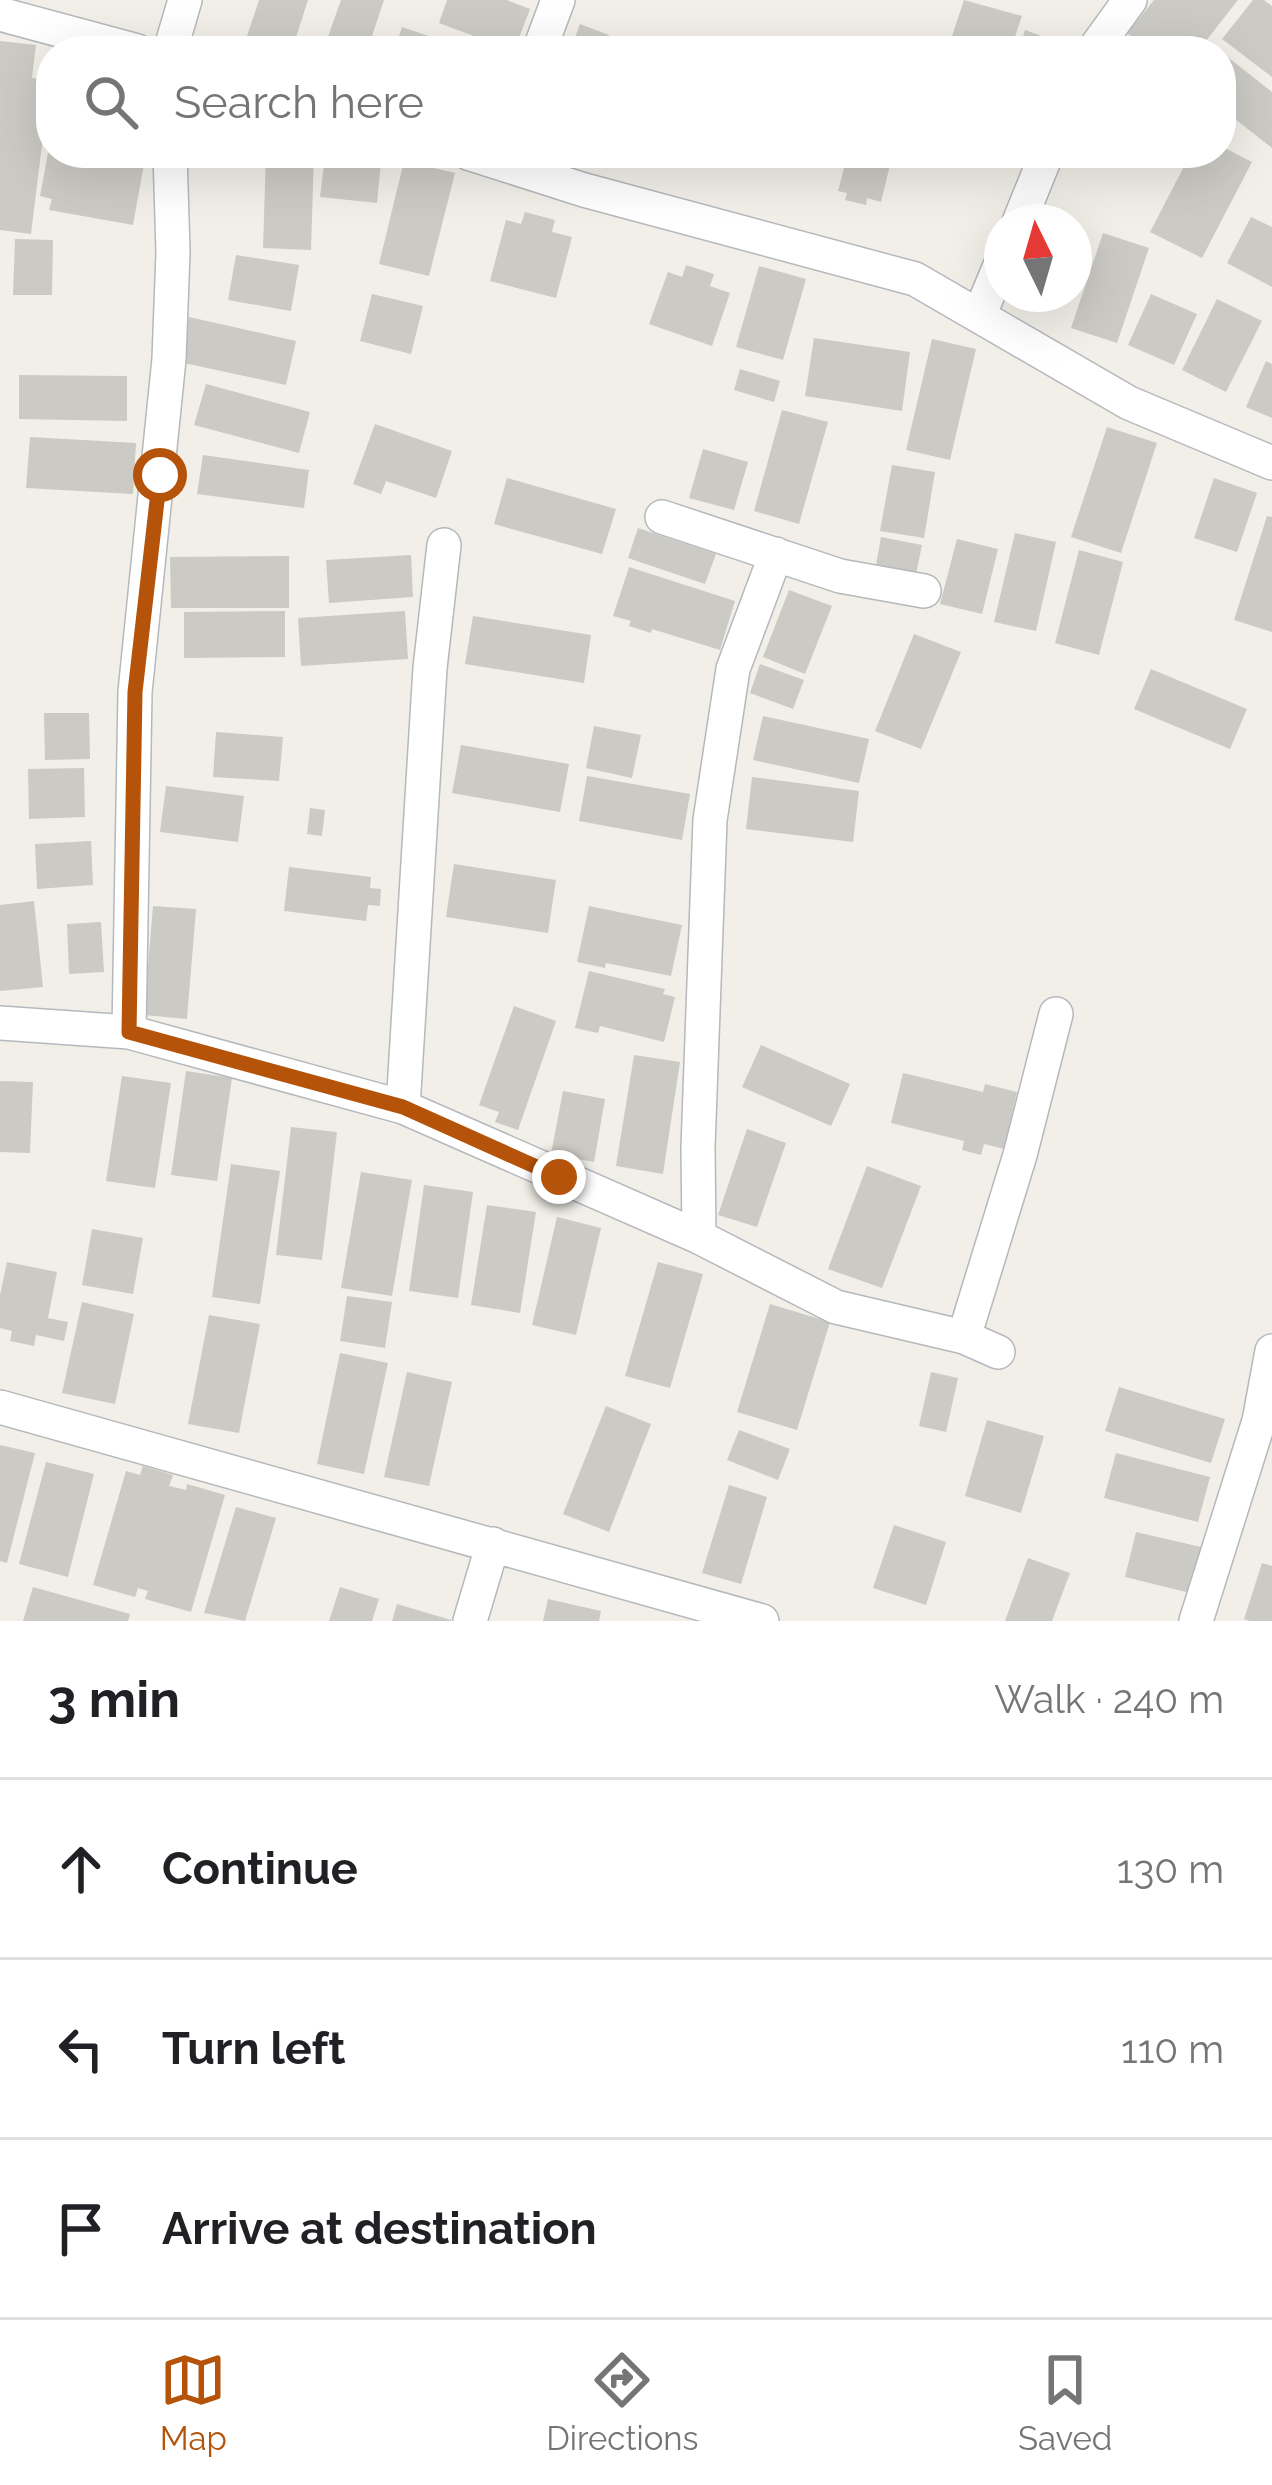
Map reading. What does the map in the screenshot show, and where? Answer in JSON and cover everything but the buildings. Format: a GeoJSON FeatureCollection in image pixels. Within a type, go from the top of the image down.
{"type":"FeatureCollection","features":[{"type":"Feature","properties":{"kind":"street"},"geometry":{"type":"LineString","coordinates":[[174,36],[185,0]]}},
{"type":"Feature","properties":{"kind":"street"},"geometry":{"type":"LineString","coordinates":[[545,36],[558,0]]}},
{"type":"Feature","properties":{"kind":"street"},"geometry":{"type":"LineString","coordinates":[[1104,36],[1130,0]]}},
{"type":"Feature","properties":{"kind":"street"},"geometry":{"type":"LineString","coordinates":[[0,14],[81,36]]}},
{"type":"Feature","properties":{"kind":"street"},"geometry":{"type":"LineString","coordinates":[[129,1032],[135,692],[169,359],[170,168]]}},
{"type":"Feature","properties":{"kind":"street"},"geometry":{"type":"LineString","coordinates":[[529,168],[915,279],[1129,403],[1272,463]]}},
{"type":"Feature","properties":{"kind":"street"},"geometry":{"type":"LineString","coordinates":[[1026,204],[1041,168]]}},
{"type":"Feature","properties":{"kind":"street"},"geometry":{"type":"LineString","coordinates":[[979,316],[984,304]]}},
{"type":"Feature","properties":{"kind":"street"},"geometry":{"type":"LineString","coordinates":[[662,517],[841,575],[923,591]]}},
{"type":"Feature","properties":{"kind":"street"},"geometry":{"type":"LineString","coordinates":[[403,1107],[430,668],[444,545]]}},
{"type":"Feature","properties":{"kind":"street"},"geometry":{"type":"LineString","coordinates":[[699,1237],[710,820],[733,669],[776,554]]}},
{"type":"Feature","properties":{"kind":"street"},"geometry":{"type":"LineString","coordinates":[[964,1337],[1020,1155],[1056,1015]]}},
{"type":"Feature","properties":{"kind":"street"},"geometry":{"type":"LineString","coordinates":[[0,1023],[129,1032],[403,1107],[699,1237],[836,1307],[964,1337],[998,1352]]}},
{"type":"Feature","properties":{"kind":"street"},"geometry":{"type":"LineString","coordinates":[[1196,1621],[1259,1421],[1272,1352]]}},
{"type":"Feature","properties":{"kind":"street"},"geometry":{"type":"LineString","coordinates":[[0,1407],[762,1621]]}},
{"type":"Feature","properties":{"kind":"street"},"geometry":{"type":"LineString","coordinates":[[470,1621],[493,1544]]}},
{"type":"Feature","properties":{"kind":"route"},"geometry":{"type":"LineString","coordinates":[[160,475],[135,692],[129,1032],[403,1107],[559,1177]]}}]}
